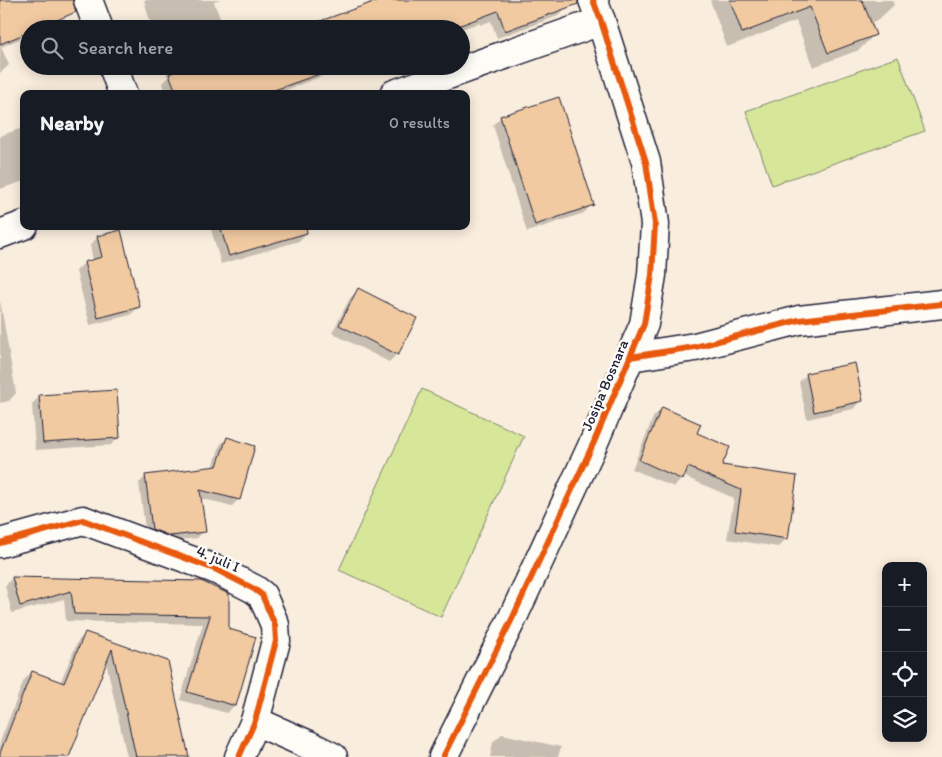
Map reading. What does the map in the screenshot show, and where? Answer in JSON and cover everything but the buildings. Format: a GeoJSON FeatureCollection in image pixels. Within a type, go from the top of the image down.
{"type":"FeatureCollection","features":[{"type":"Feature","properties":{"kind":"street"},"geometry":{"type":"LineString","coordinates":[[88,0],[96,20]]}},
{"type":"Feature","properties":{"kind":"street"},"geometry":{"type":"LineString","coordinates":[[470,63],[597,10]]}},
{"type":"Feature","properties":{"kind":"street","name":"Josipa Bosnara"},"geometry":{"type":"LineString","coordinates":[[443,757],[513,617],[594,442],[644,324],[652,275],[655,224],[646,162],[597,10]]}},
{"type":"Feature","properties":{"kind":"street"},"geometry":{"type":"LineString","coordinates":[[116,75],[122,90]]}},
{"type":"Feature","properties":{"kind":"street"},"geometry":{"type":"LineString","coordinates":[[404,90],[440,75]]}},
{"type":"Feature","properties":{"kind":"street"},"geometry":{"type":"LineString","coordinates":[[0,234],[20,226]]}},
{"type":"Feature","properties":{"kind":"street"},"geometry":{"type":"LineString","coordinates":[[630,357],[695,348],[799,320],[942,304]]}},
{"type":"Feature","properties":{"kind":"street","name":"4. juli I"},"geometry":{"type":"LineString","coordinates":[[0,542],[83,520],[218,570],[262,595],[272,615],[276,641],[255,721],[239,757]]}},
{"type":"Feature","properties":{"kind":"street"},"geometry":{"type":"LineString","coordinates":[[255,721],[333,757]]}},
{"type":"Feature","properties":{"kind":"green space"},"geometry":{"type":"Polygon","coordinates":[[[898,57],[925,131],[772,185],[746,111],[898,57]]]}},
{"type":"Feature","properties":{"kind":"green space"},"geometry":{"type":"Polygon","coordinates":[[[422,389],[524,436],[441,617],[339,570],[422,389]]]}},
{"type":"Feature","properties":{"kind":"cycle path"},"geometry":{"type":"LineString","coordinates":[[443,757],[513,617],[594,442],[644,324],[652,275],[655,224],[646,162],[593,0]]}},
{"type":"Feature","properties":{"kind":"cycle path"},"geometry":{"type":"LineString","coordinates":[[630,357],[695,347],[799,320],[942,304]]}},
{"type":"Feature","properties":{"kind":"cycle path"},"geometry":{"type":"LineString","coordinates":[[0,543],[83,520],[217,570],[262,595],[275,625],[276,641],[255,721],[239,757]]}}]}
